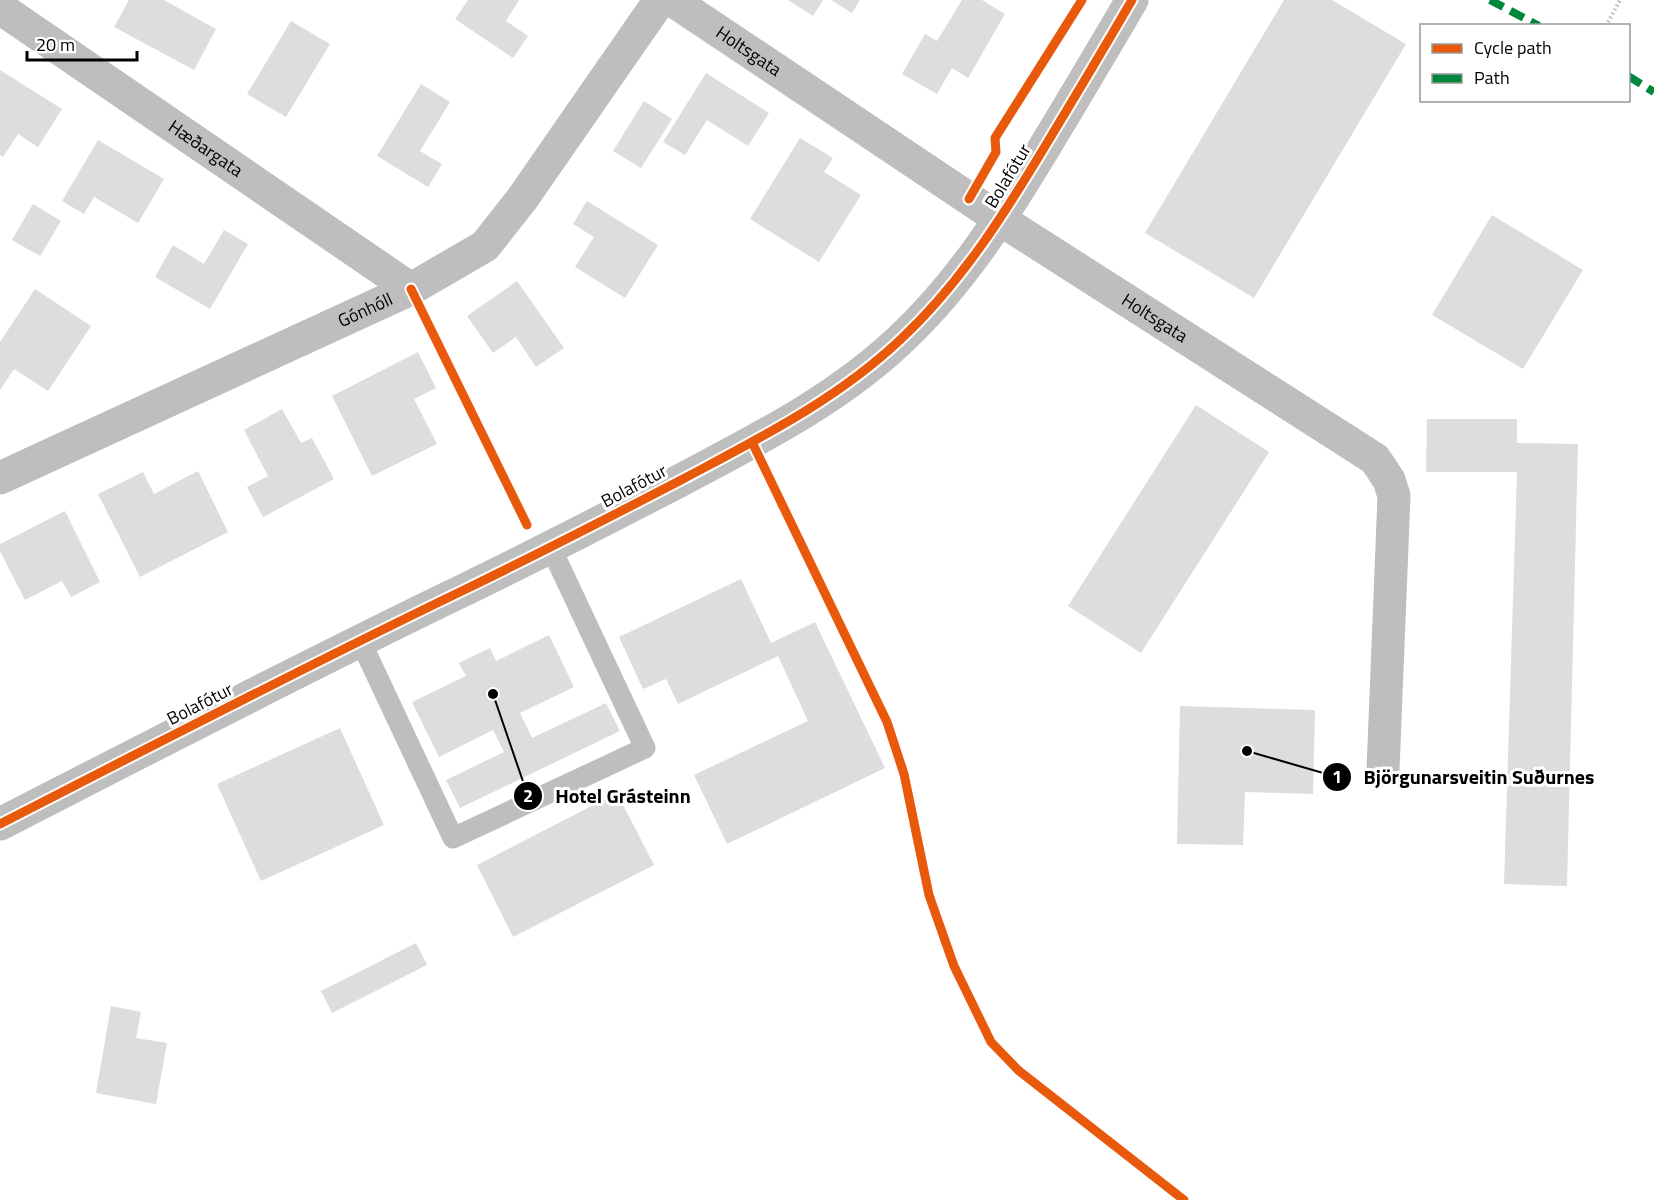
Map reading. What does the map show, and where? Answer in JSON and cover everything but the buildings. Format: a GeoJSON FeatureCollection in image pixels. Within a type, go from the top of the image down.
{"type":"FeatureCollection","features":[{"type":"Feature","properties":{"kind":"street","name":"Gónhóll"},"geometry":{"type":"LineString","coordinates":[[0,478],[411,289],[485,246],[522,199],[660,0]]}},
{"type":"Feature","properties":{"kind":"street","name":"Holtsgata"},"geometry":{"type":"LineString","coordinates":[[672,0],[1001,220],[1375,459],[1389,480],[1394,496],[1383,770]]}},
{"type":"Feature","properties":{"kind":"street","name":"Bolafótur"},"geometry":{"type":"LineString","coordinates":[[0,824],[360,640],[551,548],[752,442],[832,395],[867,369],[930,310],[1001,220],[1132,0]]}},
{"type":"Feature","properties":{"kind":"street","name":"Hæðargata"},"geometry":{"type":"LineString","coordinates":[[0,8],[411,289]]}},
{"type":"Feature","properties":{"kind":"lane"},"geometry":{"type":"LineString","coordinates":[[360,640],[453,838],[645,747],[551,548]]}},
{"type":"Feature","properties":{"kind":"path"},"geometry":{"type":"LineString","coordinates":[[1607,24],[1620,0]]}},
{"type":"Feature","properties":{"kind":"marked path"},"geometry":{"type":"LineString","coordinates":[[1490,0],[1535,24]]}},
{"type":"Feature","properties":{"kind":"marked path"},"geometry":{"type":"LineString","coordinates":[[1630,77],[1654,92]]}},
{"type":"Feature","properties":{"kind":"cycle path"},"geometry":{"type":"LineString","coordinates":[[969,199],[996,152],[995,138],[1082,0]]}},
{"type":"Feature","properties":{"kind":"cycle path"},"geometry":{"type":"LineString","coordinates":[[0,824],[289,676],[683,479],[825,399],[877,361],[901,339],[943,295],[962,271],[998,221],[1031,169],[1132,0]]}},
{"type":"Feature","properties":{"kind":"cycle path"},"geometry":{"type":"LineString","coordinates":[[411,289],[527,525]]}},
{"type":"Feature","properties":{"kind":"cycle path"},"geometry":{"type":"LineString","coordinates":[[752,442],[887,722],[904,774],[929,895],[954,966],[991,1042],[1018,1070],[1184,1200]]}},
{"type":"Feature","properties":{"kind":"place","name":"Hotel Grásteinn"},"geometry":{"type":"Point","coordinates":[493,694]}},
{"type":"Feature","properties":{"kind":"place","name":"Björgunarsveitin Suðurnes"},"geometry":{"type":"Point","coordinates":[1247,751]}}]}
